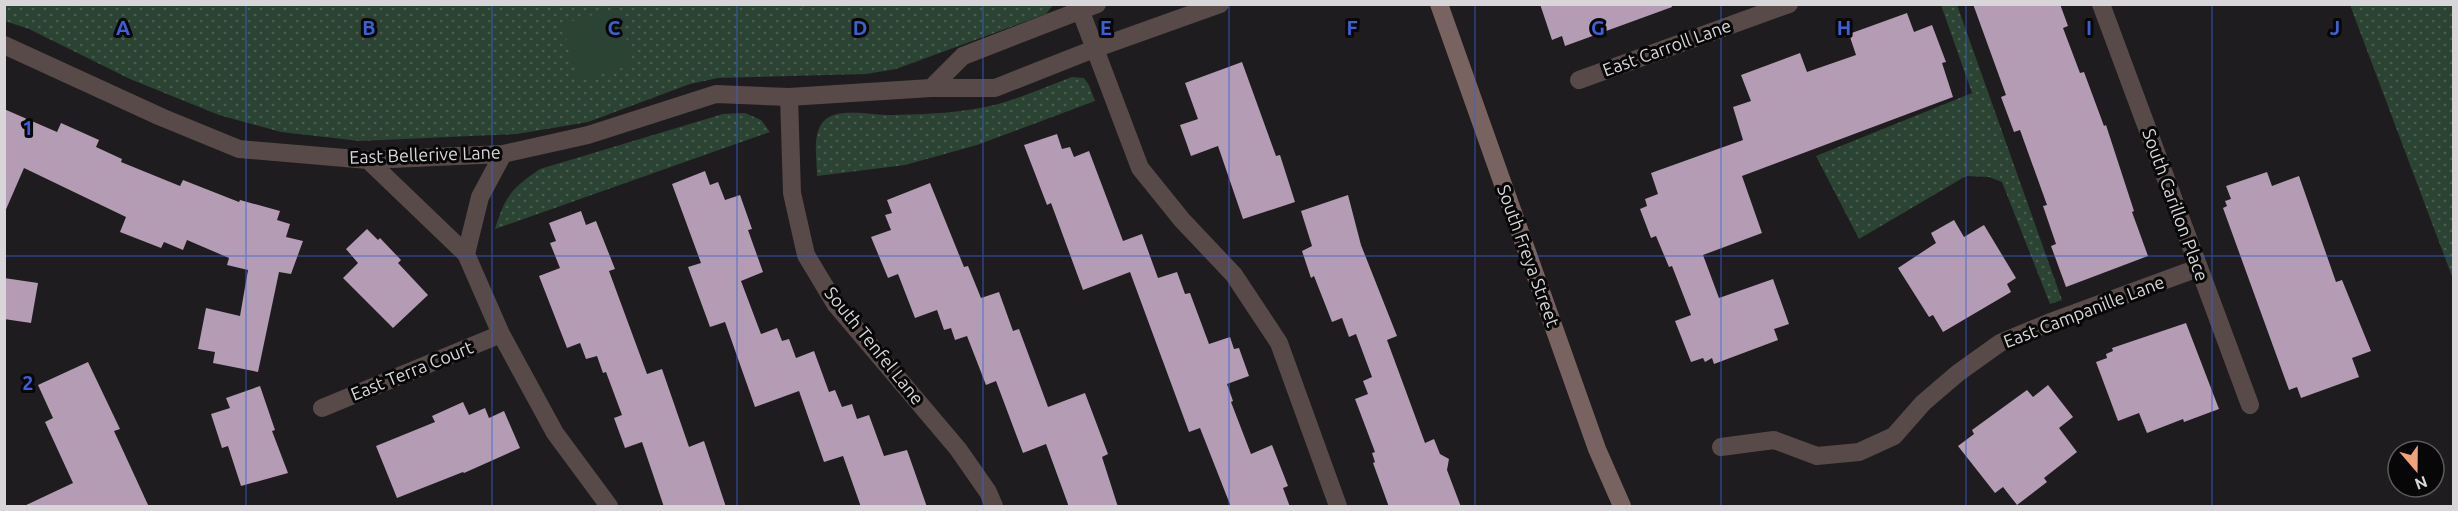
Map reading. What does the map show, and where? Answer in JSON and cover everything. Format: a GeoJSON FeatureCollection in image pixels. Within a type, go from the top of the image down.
{"type":"FeatureCollection","features":[{"type":"Feature","properties":{"kind":"main road","name":"South Freya Street"},"geometry":{"type":"LineString","coordinates":[[1439,4],[1597,449],[1622,507]]}},
{"type":"Feature","properties":{"kind":"street","name":"East Bellerive Lane"},"geometry":{"type":"LineString","coordinates":[[4,45],[161,117],[239,149],[368,160],[503,154],[588,135],[716,94],[789,97],[931,88],[995,88],[1094,49],[1220,4]]}},
{"type":"Feature","properties":{"kind":"street","name":"East Carroll Lane"},"geometry":{"type":"LineString","coordinates":[[1579,80],[1789,4]]}},
{"type":"Feature","properties":{"kind":"street","name":"South Carillon Place"},"geometry":{"type":"LineString","coordinates":[[2101,4],[2250,405]]}},
{"type":"Feature","properties":{"kind":"street"},"geometry":{"type":"LineString","coordinates":[[931,88],[963,56],[1085,7],[1094,49],[1140,168],[1182,220],[1234,275],[1279,343],[1338,507]]}},
{"type":"Feature","properties":{"kind":"street","name":"South Tenfel Lane"},"geometry":{"type":"LineString","coordinates":[[789,97],[792,193],[806,255],[836,305],[958,448],[988,492],[994,507]]}},
{"type":"Feature","properties":{"kind":"street"},"geometry":{"type":"LineString","coordinates":[[466,254],[480,197],[503,154]]}},
{"type":"Feature","properties":{"kind":"street"},"geometry":{"type":"LineString","coordinates":[[368,160],[466,254],[501,334],[555,433],[609,507]]}},
{"type":"Feature","properties":{"kind":"street","name":"East Campanille Lane"},"geometry":{"type":"LineString","coordinates":[[1721,447],[1774,440],[1817,456],[1859,452],[1894,436],[1923,403],[1958,373],[2000,343],[2198,268]]}},
{"type":"Feature","properties":{"kind":"street","name":"East Terra Court"},"geometry":{"type":"LineString","coordinates":[[322,408],[501,334]]}},
{"type":"Feature","properties":{"kind":"green space"},"geometry":{"type":"Polygon","coordinates":[[[5,4],[1053,5],[1046,14],[896,69],[866,74],[718,78],[690,84],[588,122],[517,134],[360,141],[281,132],[219,115],[130,79],[29,29],[5,21],[5,4]]]}},
{"type":"Feature","properties":{"kind":"green space"},"geometry":{"type":"Polygon","coordinates":[[[1941,5],[1957,5],[2062,300],[2050,304],[2002,182],[1989,177],[1966,176],[1859,239],[1816,156],[1972,93],[1941,5]]]}},
{"type":"Feature","properties":{"kind":"green space"},"geometry":{"type":"Polygon","coordinates":[[[2350,5],[2453,5],[2453,279],[2350,5]]]}},
{"type":"Feature","properties":{"kind":"green space"},"geometry":{"type":"Polygon","coordinates":[[[617,8],[634,64],[579,81],[562,24],[617,8]]]}},
{"type":"Feature","properties":{"kind":"green space"},"geometry":{"type":"Polygon","coordinates":[[[1072,77],[1084,78],[1095,101],[977,145],[905,165],[817,176],[818,130],[821,124],[832,115],[840,113],[919,114],[969,110],[1014,99],[1072,77]]]}},
{"type":"Feature","properties":{"kind":"green space"},"geometry":{"type":"Polygon","coordinates":[[[745,113],[761,120],[770,132],[495,229],[502,208],[511,194],[540,169],[723,114],[745,113]]]}},
{"type":"Feature","properties":{"kind":"building"},"geometry":{"type":"Polygon","coordinates":[[[1540,4],[1671,4],[1672,7],[1565,46],[1562,36],[1552,40],[1540,4]]]}},
{"type":"Feature","properties":{"kind":"building"},"geometry":{"type":"Polygon","coordinates":[[[1973,4],[2060,4],[2068,26],[2063,28],[2080,73],[2084,72],[2104,126],[2106,125],[2134,211],[2132,212],[2148,256],[2066,287],[2051,246],[2056,244],[2043,206],[2047,205],[2020,130],[2014,132],[2001,97],[2006,95],[1973,4]]]}},
{"type":"Feature","properties":{"kind":"building"},"geometry":{"type":"Polygon","coordinates":[[[1907,13],[1914,32],[1932,25],[1946,62],[1942,63],[1953,97],[1742,176],[1762,233],[1703,255],[1719,298],[1773,279],[1789,324],[1774,329],[1778,340],[1714,364],[1712,358],[1705,362],[1703,358],[1691,362],[1675,321],[1691,315],[1672,266],[1669,267],[1656,236],[1651,238],[1640,209],[1647,206],[1645,199],[1658,194],[1651,173],[1743,140],[1733,107],[1751,101],[1741,75],[1800,53],[1807,72],[1856,55],[1849,34],[1907,13]]]}},
{"type":"Feature","properties":{"kind":"building"},"geometry":{"type":"Polygon","coordinates":[[[1242,62],[1276,156],[1280,155],[1295,202],[1243,219],[1218,146],[1191,156],[1180,125],[1198,119],[1185,83],[1242,62]]]}},
{"type":"Feature","properties":{"kind":"building"},"geometry":{"type":"Polygon","coordinates":[[[4,109],[57,132],[61,123],[99,140],[96,147],[122,159],[121,162],[180,186],[183,180],[239,202],[240,200],[280,211],[277,220],[290,224],[286,237],[303,241],[291,274],[279,272],[258,372],[213,363],[215,352],[198,349],[206,308],[240,316],[248,270],[227,265],[229,258],[187,240],[183,250],[164,242],[161,248],[120,232],[126,217],[24,168],[4,214],[4,109]]]}},
{"type":"Feature","properties":{"kind":"building"},"geometry":{"type":"Polygon","coordinates":[[[1057,134],[1062,149],[1070,147],[1074,157],[1089,151],[1123,241],[1142,234],[1158,278],[1177,272],[1185,294],[1190,293],[1209,344],[1230,337],[1234,349],[1239,348],[1249,376],[1227,384],[1233,401],[1231,402],[1251,454],[1272,445],[1288,486],[1283,488],[1290,507],[1231,507],[1200,428],[1189,432],[1130,272],[1083,290],[1051,203],[1047,205],[1024,145],[1057,134]]]}},
{"type":"Feature","properties":{"kind":"building"},"geometry":{"type":"Polygon","coordinates":[[[705,171],[710,185],[718,182],[725,200],[740,195],[752,229],[748,230],[763,272],[741,281],[761,334],[777,328],[782,341],[789,339],[796,358],[814,351],[829,392],[835,390],[842,407],[852,404],[857,419],[869,415],[884,456],[907,450],[927,507],[861,507],[843,456],[824,462],[799,391],[755,407],[725,322],[710,327],[688,267],[701,263],[672,184],[705,171]]]}},
{"type":"Feature","properties":{"kind":"building"},"geometry":{"type":"Polygon","coordinates":[[[2267,172],[2272,186],[2299,176],[2336,282],[2342,280],[2371,351],[2352,358],[2359,377],[2301,398],[2297,387],[2289,390],[2223,208],[2227,206],[2225,201],[2231,199],[2226,186],[2267,172]]]}},
{"type":"Feature","properties":{"kind":"building"},"geometry":{"type":"Polygon","coordinates":[[[930,183],[964,267],[968,266],[981,298],[999,292],[1013,331],[1019,329],[1048,407],[1085,393],[1108,454],[1102,457],[1118,507],[1069,507],[1046,444],[1023,453],[996,381],[986,385],[967,336],[955,340],[951,328],[944,330],[937,310],[915,318],[898,274],[888,278],[871,237],[891,230],[885,215],[892,213],[887,200],[930,183]]]}},
{"type":"Feature","properties":{"kind":"building"},"geometry":{"type":"Polygon","coordinates":[[[1348,195],[1361,245],[1397,336],[1387,340],[1425,443],[1434,439],[1440,454],[1449,459],[1447,470],[1461,507],[1389,507],[1373,463],[1375,462],[1372,453],[1375,452],[1355,399],[1368,394],[1363,381],[1372,377],[1356,334],[1349,337],[1342,318],[1332,322],[1314,276],[1311,278],[1302,251],[1312,246],[1301,211],[1348,195]]]}},
{"type":"Feature","properties":{"kind":"building"},"geometry":{"type":"Polygon","coordinates":[[[581,211],[586,225],[596,221],[615,269],[609,271],[647,374],[662,369],[689,447],[704,441],[726,507],[664,507],[642,442],[625,448],[614,418],[622,415],[606,372],[603,373],[597,356],[586,359],[580,343],[567,348],[539,276],[560,268],[550,243],[556,241],[549,223],[581,211]]]}},
{"type":"Feature","properties":{"kind":"building"},"geometry":{"type":"Polygon","coordinates":[[[1954,220],[1964,237],[1984,225],[2016,278],[2007,284],[2011,292],[1943,332],[1933,315],[1929,317],[1898,268],[1936,243],[1931,233],[1954,220]]]}},
{"type":"Feature","properties":{"kind":"building"},"geometry":{"type":"Polygon","coordinates":[[[367,229],[378,240],[380,238],[401,260],[398,263],[428,295],[393,328],[343,278],[358,263],[346,249],[367,229]]]}},
{"type":"Feature","properties":{"kind":"building"},"geometry":{"type":"Polygon","coordinates":[[[4,278],[38,283],[31,323],[4,319],[4,278]]]}},
{"type":"Feature","properties":{"kind":"building"},"geometry":{"type":"Polygon","coordinates":[[[2186,323],[2219,409],[2184,422],[2183,419],[2147,433],[2139,413],[2118,421],[2096,362],[2107,358],[2106,354],[2113,351],[2112,348],[2186,323]]]}},
{"type":"Feature","properties":{"kind":"building"},"geometry":{"type":"Polygon","coordinates":[[[88,362],[120,429],[114,431],[149,507],[22,507],[73,483],[45,422],[53,418],[38,385],[88,362]]]}},
{"type":"Feature","properties":{"kind":"building"},"geometry":{"type":"Polygon","coordinates":[[[2048,385],[2073,417],[2059,428],[2077,452],[2044,478],[2047,482],[2017,505],[2003,487],[1995,493],[1958,446],[1974,434],[1972,430],[2027,390],[2033,397],[2048,385]]]}},
{"type":"Feature","properties":{"kind":"building"},"geometry":{"type":"Polygon","coordinates":[[[260,386],[275,430],[272,431],[288,473],[241,486],[228,446],[222,448],[211,414],[230,408],[226,398],[260,386]]]}},
{"type":"Feature","properties":{"kind":"building"},"geometry":{"type":"Polygon","coordinates":[[[463,402],[469,415],[485,408],[489,418],[504,411],[520,448],[464,473],[397,498],[376,446],[435,422],[432,416],[463,402]]]}}]}
